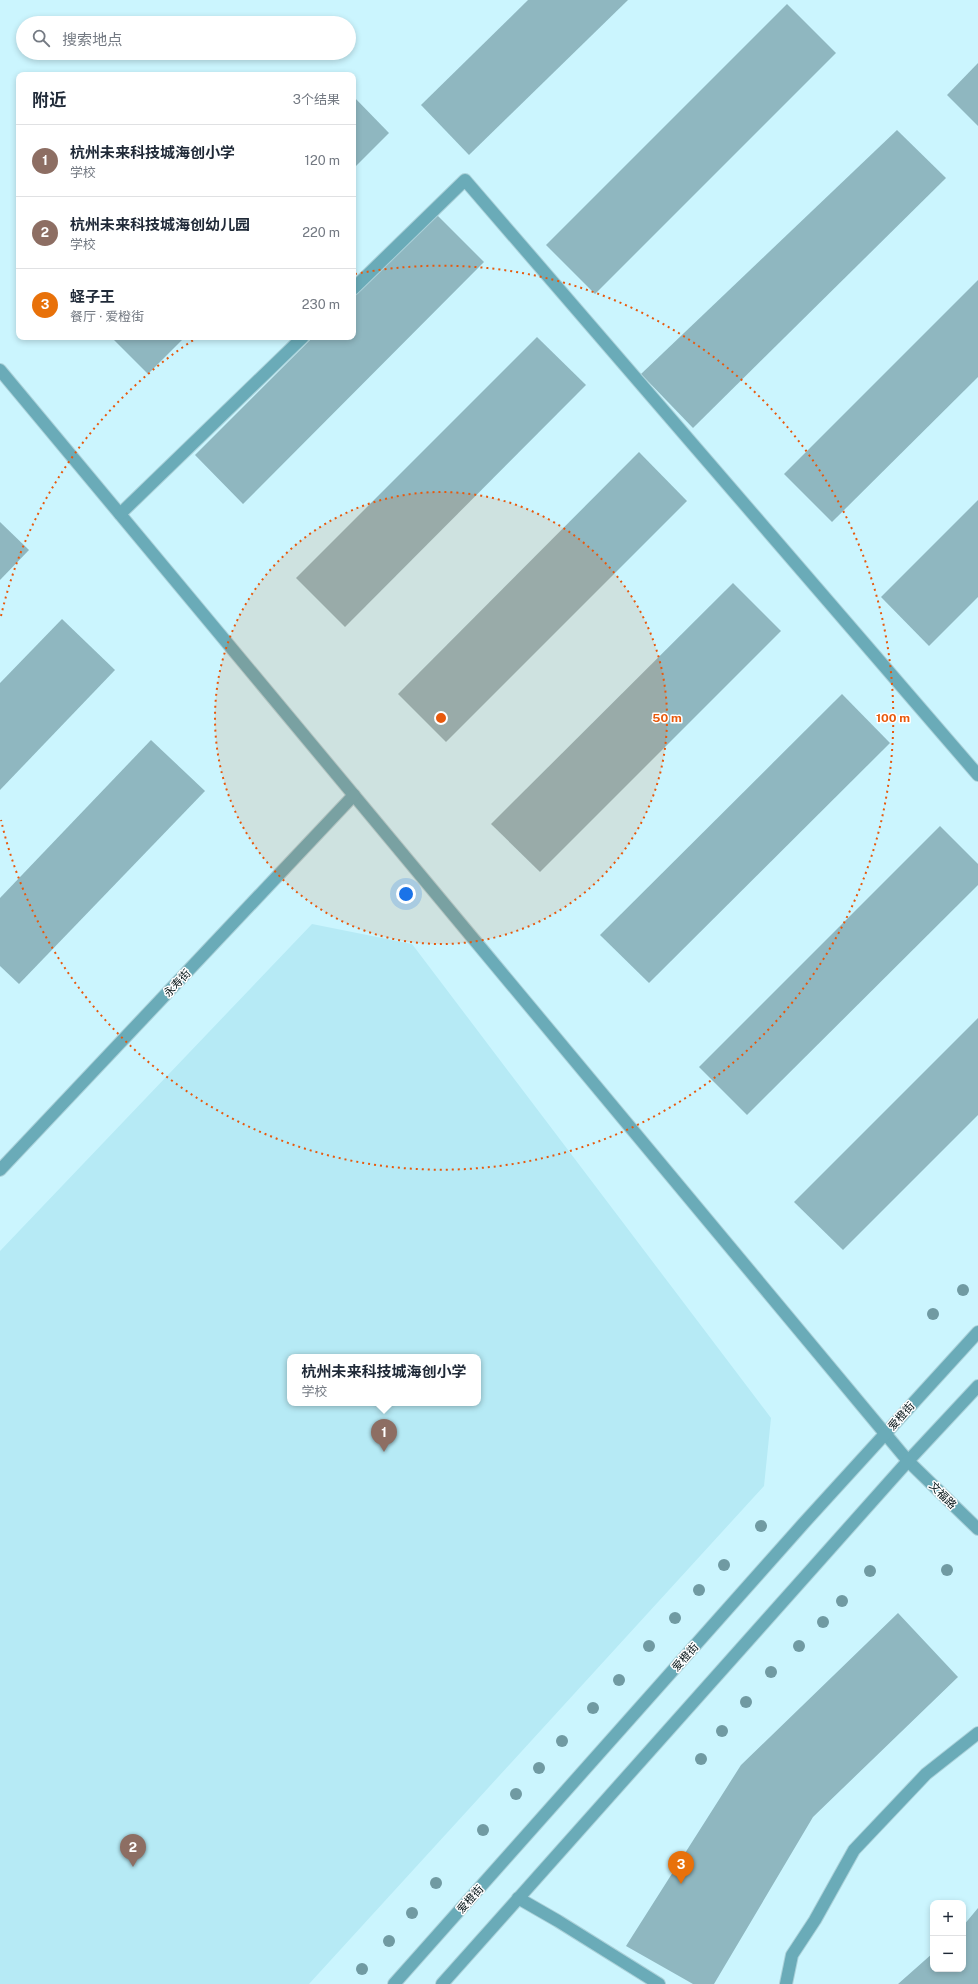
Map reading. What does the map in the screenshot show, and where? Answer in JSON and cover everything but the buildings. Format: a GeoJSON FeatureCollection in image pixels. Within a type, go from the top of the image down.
{"type":"FeatureCollection","features":[{"type":"Feature","properties":{"kind":"street"},"geometry":{"type":"LineString","coordinates":[[356,286],[465,180],[978,775]]}},
{"type":"Feature","properties":{"kind":"street"},"geometry":{"type":"LineString","coordinates":[[120,514],[300,340]]}},
{"type":"Feature","properties":{"kind":"street","name":"文福路"},"geometry":{"type":"LineString","coordinates":[[0,370],[908,1461],[978,1529]]}},
{"type":"Feature","properties":{"kind":"street","name":"永寿街"},"geometry":{"type":"LineString","coordinates":[[0,1170],[354,795]]}},
{"type":"Feature","properties":{"kind":"street","name":"爱橙街"},"geometry":{"type":"LineString","coordinates":[[394,1984],[797,1530],[978,1332]]}},
{"type":"Feature","properties":{"kind":"street"},"geometry":{"type":"LineString","coordinates":[[442,1984],[908,1461],[978,1386]]}},
{"type":"Feature","properties":{"kind":"street"},"geometry":{"type":"LineString","coordinates":[[789,1984],[792,1955],[816,1920],[854,1850],[926,1774],[978,1733]]}},
{"type":"Feature","properties":{"kind":"street"},"geometry":{"type":"LineString","coordinates":[[518,1898],[659,1984]]}},
{"type":"Feature","properties":{"kind":"shaded area"},"geometry":{"type":"Polygon","coordinates":[[[312,924],[412,944],[771,1418],[764,1486],[309,1984],[0,1984],[0,1251],[312,924]]]}},
{"type":"Feature","properties":{"kind":"place","name":"杭州未来科技城海创小学"},"geometry":{"type":"Point","coordinates":[384,1452]}},
{"type":"Feature","properties":{"kind":"place","name":"杭州未来科技城海创幼儿园"},"geometry":{"type":"Point","coordinates":[133,1867]}},
{"type":"Feature","properties":{"kind":"place","name":"蛏子王"},"geometry":{"type":"Point","coordinates":[681,1884]}}]}
